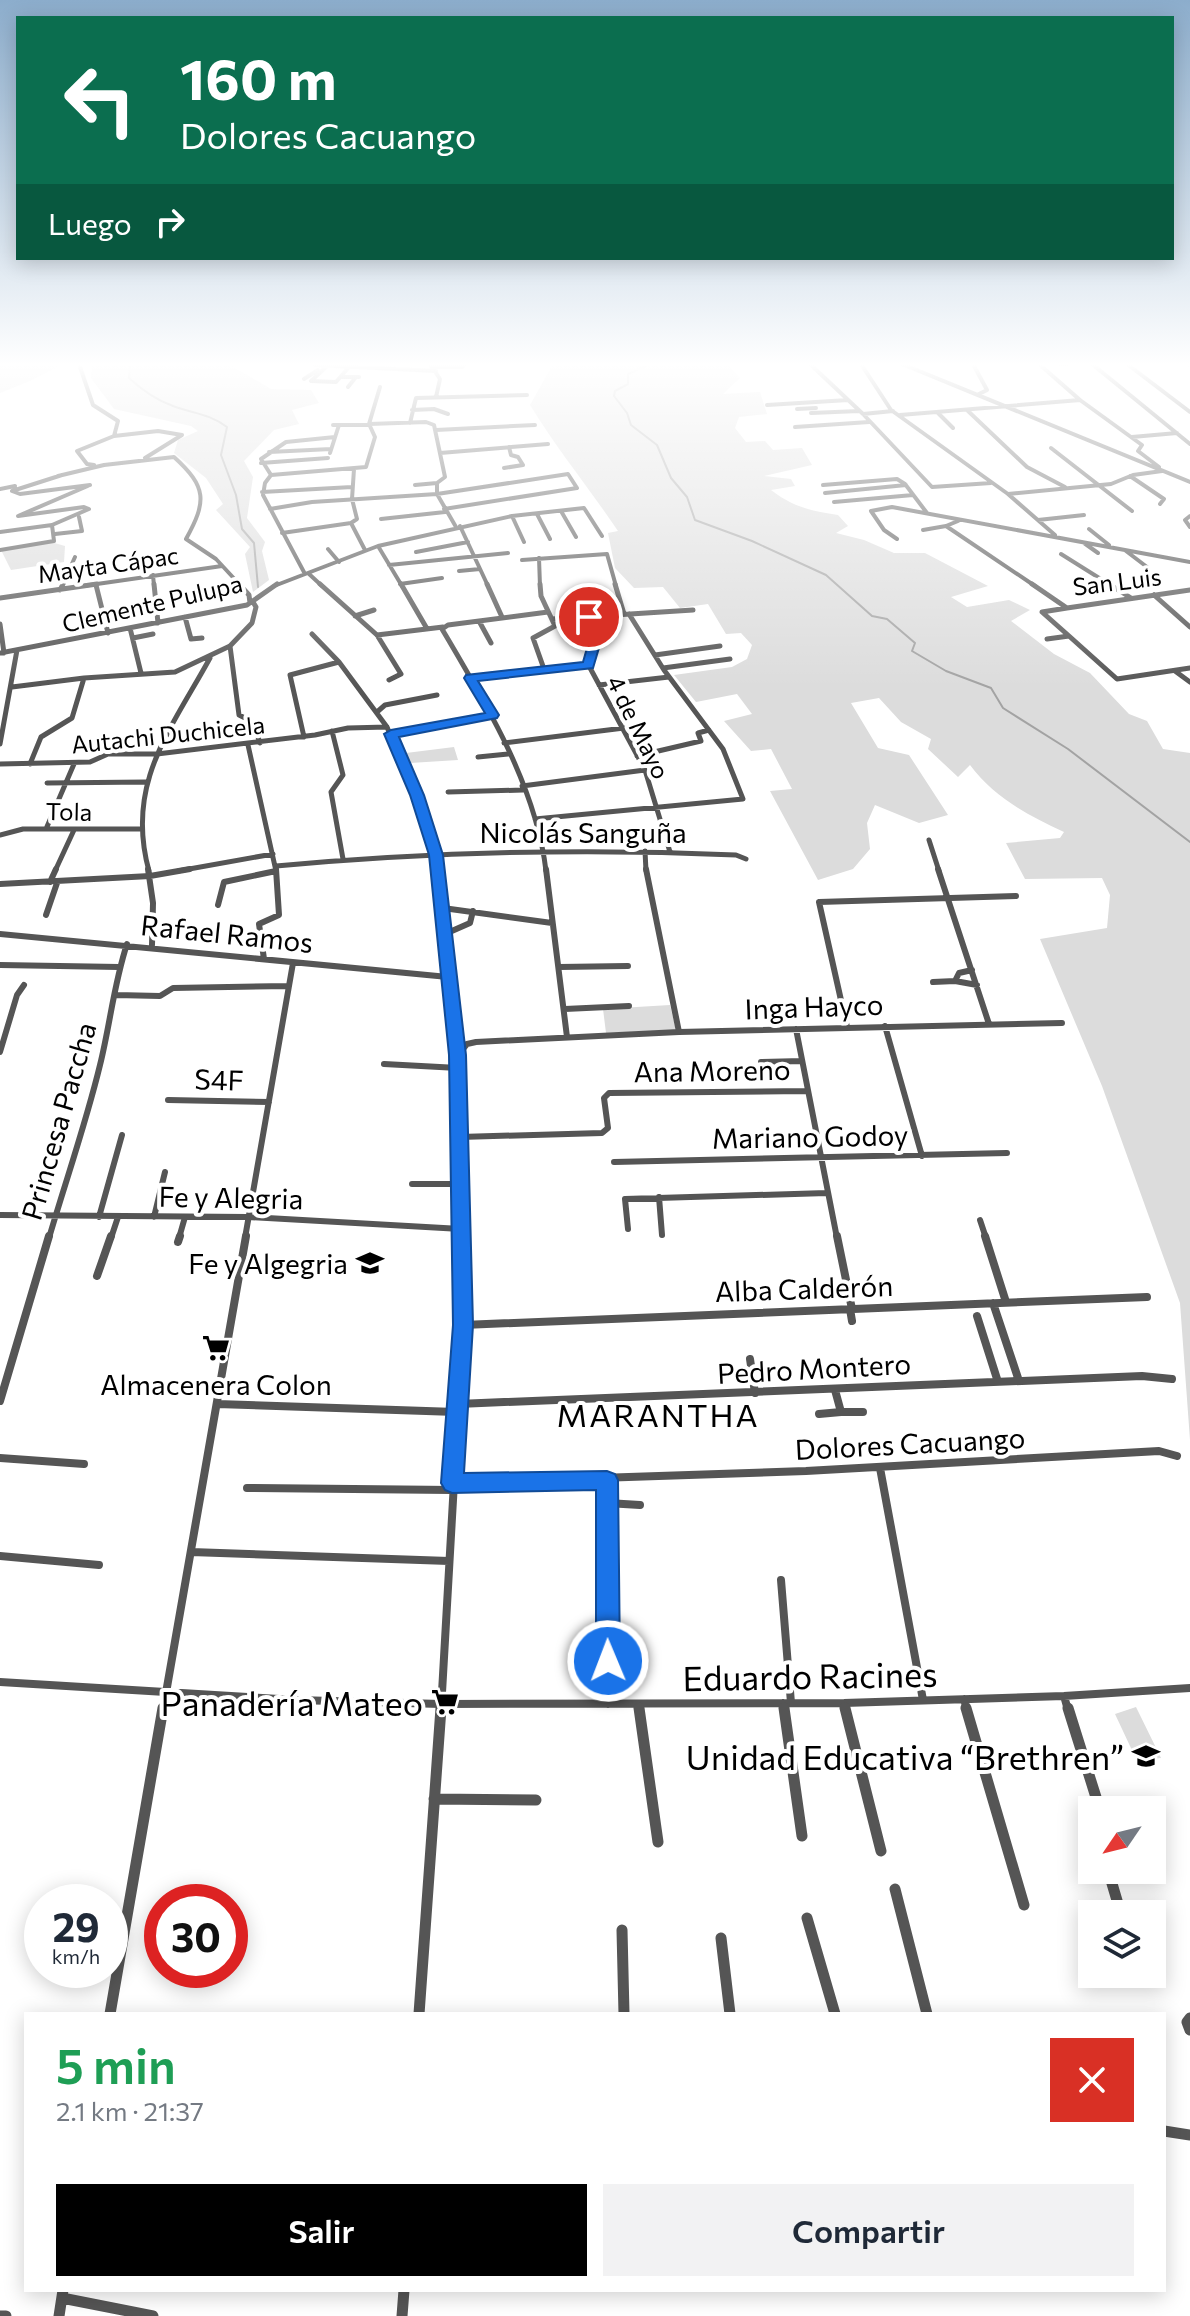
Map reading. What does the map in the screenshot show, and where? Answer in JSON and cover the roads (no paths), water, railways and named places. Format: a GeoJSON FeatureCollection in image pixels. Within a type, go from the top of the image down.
{"type":"FeatureCollection","features":[{"type":"Feature","properties":{"kind":"street"},"geometry":{"type":"LineString","coordinates":[[0,489],[73,472]]}},
{"type":"Feature","properties":{"kind":"street"},"geometry":{"type":"LineString","coordinates":[[152,945],[154,916],[150,876],[140,829],[146,782],[175,714],[210,658],[216,649],[230,646],[252,623],[256,607],[222,566],[186,539],[195,528],[204,504],[202,489],[189,472]]}},
{"type":"Feature","properties":{"kind":"street"},"geometry":{"type":"LineString","coordinates":[[271,475],[302,472]]}},
{"type":"Feature","properties":{"kind":"street"},"geometry":{"type":"LineString","coordinates":[[282,533],[351,523],[357,519],[352,499],[354,472]]}},
{"type":"Feature","properties":{"kind":"street"},"geometry":{"type":"LineString","coordinates":[[415,485],[437,483],[445,477],[444,472]]}},
{"type":"Feature","properties":{"kind":"street"},"geometry":{"type":"LineString","coordinates":[[917,472],[936,488],[991,483]]}},
{"type":"Feature","properties":{"kind":"street"},"geometry":{"type":"LineString","coordinates":[[975,472],[1008,494],[1057,536]]}},
{"type":"Feature","properties":{"kind":"street"},"geometry":{"type":"LineString","coordinates":[[1036,472],[1067,489]]}},
{"type":"Feature","properties":{"kind":"street"},"geometry":{"type":"LineString","coordinates":[[1081,472],[1132,511]]}},
{"type":"Feature","properties":{"kind":"street"},"geometry":{"type":"LineString","coordinates":[[1008,494],[1099,486],[1118,483],[1130,476],[1157,472]]}},
{"type":"Feature","properties":{"kind":"street"},"geometry":{"type":"LineString","coordinates":[[1167,472],[1190,482]]}},
{"type":"Feature","properties":{"kind":"street"},"geometry":{"type":"LineString","coordinates":[[270,509],[352,499],[437,494],[568,474],[577,488],[381,519]]}},
{"type":"Feature","properties":{"kind":"street"},"geometry":{"type":"LineString","coordinates":[[0,532],[52,525],[89,507],[23,517],[18,515],[87,488],[89,484],[20,494],[12,491],[62,475]]}},
{"type":"Feature","properties":{"kind":"street"},"geometry":{"type":"LineString","coordinates":[[262,492],[271,475]]}},
{"type":"Feature","properties":{"kind":"street"},"geometry":{"type":"LineString","coordinates":[[1130,476],[1164,499],[1160,504]]}},
{"type":"Feature","properties":{"kind":"street"},"geometry":{"type":"LineString","coordinates":[[823,485],[894,478],[906,484],[927,513]]}},
{"type":"Feature","properties":{"kind":"street"},"geometry":{"type":"LineString","coordinates":[[825,493],[927,482]]}},
{"type":"Feature","properties":{"kind":"street"},"geometry":{"type":"LineString","coordinates":[[437,483],[437,494],[444,511],[468,542],[502,617]]}},
{"type":"Feature","properties":{"kind":"street"},"geometry":{"type":"LineString","coordinates":[[262,492],[352,487]]}},
{"type":"Feature","properties":{"kind":"street"},"geometry":{"type":"LineString","coordinates":[[262,492],[307,574],[377,635],[401,674],[389,680]]}},
{"type":"Feature","properties":{"kind":"street"},"geometry":{"type":"LineString","coordinates":[[834,502],[913,495]]}},
{"type":"Feature","properties":{"kind":"street"},"geometry":{"type":"LineString","coordinates":[[897,539],[884,530],[871,511],[892,507],[1190,562]]}},
{"type":"Feature","properties":{"kind":"street","name":"Clemente Pulupa"},"geometry":{"type":"LineString","coordinates":[[2,653],[251,603],[275,585],[365,550],[512,516],[585,509],[602,536]]}},
{"type":"Feature","properties":{"kind":"street"},"geometry":{"type":"LineString","coordinates":[[561,511],[576,537]]}},
{"type":"Feature","properties":{"kind":"street"},"geometry":{"type":"LineString","coordinates":[[537,514],[550,539]]}},
{"type":"Feature","properties":{"kind":"street"},"geometry":{"type":"LineString","coordinates":[[1038,520],[1084,515]]}},
{"type":"Feature","properties":{"kind":"street"},"geometry":{"type":"LineString","coordinates":[[512,516],[524,542]]}},
{"type":"Feature","properties":{"kind":"street"},"geometry":{"type":"LineString","coordinates":[[1190,516],[1185,520],[1190,527]]}},
{"type":"Feature","properties":{"kind":"street"},"geometry":{"type":"LineString","coordinates":[[55,534],[82,531],[79,517]]}},
{"type":"Feature","properties":{"kind":"street"},"geometry":{"type":"LineString","coordinates":[[923,530],[960,520]]}},
{"type":"Feature","properties":{"kind":"street"},"geometry":{"type":"LineString","coordinates":[[351,523],[365,550]]}},
{"type":"Feature","properties":{"kind":"street"},"geometry":{"type":"LineString","coordinates":[[0,550],[54,541],[52,525]]}},
{"type":"Feature","properties":{"kind":"street","name":"San Luis"},"geometry":{"type":"LineString","coordinates":[[946,526],[1067,608],[1190,590]]}},
{"type":"Feature","properties":{"kind":"street"},"geometry":{"type":"LineString","coordinates":[[1089,529],[1110,547]]}},
{"type":"Feature","properties":{"kind":"street"},"geometry":{"type":"LineString","coordinates":[[1083,541],[1098,553]]}},
{"type":"Feature","properties":{"kind":"street"},"geometry":{"type":"LineString","coordinates":[[416,552],[468,542]]}},
{"type":"Feature","properties":{"kind":"street"},"geometry":{"type":"LineString","coordinates":[[378,546],[426,627]]}},
{"type":"Feature","properties":{"kind":"street"},"geometry":{"type":"LineString","coordinates":[[328,549],[339,562]]}},
{"type":"Feature","properties":{"kind":"street"},"geometry":{"type":"LineString","coordinates":[[1125,550],[1147,567]]}},
{"type":"Feature","properties":{"kind":"street"},"geometry":{"type":"LineString","coordinates":[[389,565],[508,553]]}},
{"type":"Feature","properties":{"kind":"street"},"geometry":{"type":"LineString","coordinates":[[522,560],[607,554],[627,614],[736,769],[743,799],[535,819]]}},
{"type":"Feature","properties":{"kind":"street"},"geometry":{"type":"LineString","coordinates":[[1061,554],[1131,598]]}},
{"type":"Feature","properties":{"kind":"street"},"geometry":{"type":"LineString","coordinates":[[60,590],[75,557]]}},
{"type":"Feature","properties":{"kind":"street"},"geometry":{"type":"LineString","coordinates":[[539,558],[539,586],[554,629],[537,633],[533,638],[544,669]]}},
{"type":"Feature","properties":{"kind":"street","name":"Mayta Cápac"},"geometry":{"type":"LineString","coordinates":[[0,598],[222,566]]}},
{"type":"Feature","properties":{"kind":"street"},"geometry":{"type":"LineString","coordinates":[[459,571],[480,569]]}},
{"type":"Feature","properties":{"kind":"street"},"geometry":{"type":"LineString","coordinates":[[153,575],[158,623]]}},
{"type":"Feature","properties":{"kind":"street"},"geometry":{"type":"LineString","coordinates":[[400,584],[442,578]]}},
{"type":"Feature","properties":{"kind":"street"},"geometry":{"type":"LineString","coordinates":[[96,585],[108,633]]}},
{"type":"Feature","properties":{"kind":"street"},"geometry":{"type":"LineString","coordinates":[[1154,595],[1190,627]]}},
{"type":"Feature","properties":{"kind":"street"},"geometry":{"type":"LineString","coordinates":[[1067,608],[1042,612],[1117,679],[1190,668]]}},
{"type":"Feature","properties":{"kind":"street"},"geometry":{"type":"LineString","coordinates":[[355,616],[374,610]]}},
{"type":"Feature","properties":{"kind":"street"},"geometry":{"type":"LineString","coordinates":[[552,619],[693,610]]}},
{"type":"Feature","properties":{"kind":"street"},"geometry":{"type":"LineString","coordinates":[[377,635],[548,612]]}},
{"type":"Feature","properties":{"kind":"street"},"geometry":{"type":"LineString","coordinates":[[185,617],[191,639],[202,638]]}},
{"type":"Feature","properties":{"kind":"street","name":"4 de Mayo"},"geometry":{"type":"LineString","coordinates":[[589,617],[595,641],[589,666],[645,770],[670,852]]}},
{"type":"Feature","properties":{"kind":"street"},"geometry":{"type":"LineString","coordinates":[[479,621],[491,643]]}},
{"type":"Feature","properties":{"kind":"street"},"geometry":{"type":"LineString","coordinates":[[0,624],[2,653]]}},
{"type":"Feature","properties":{"kind":"street"},"geometry":{"type":"LineString","coordinates":[[443,627],[493,715],[535,819],[544,853],[567,1037]]}},
{"type":"Feature","properties":{"kind":"street"},"geometry":{"type":"LineString","coordinates":[[130,628],[141,673]]}},
{"type":"Feature","properties":{"kind":"street"},"geometry":{"type":"LineString","coordinates":[[133,638],[153,634]]}},
{"type":"Feature","properties":{"kind":"street"},"geometry":{"type":"LineString","coordinates":[[312,634],[339,662],[387,727],[417,795],[436,855],[458,1055],[463,1325],[419,2012]]}},
{"type":"Feature","properties":{"kind":"street"},"geometry":{"type":"LineString","coordinates":[[1047,639],[1069,636]]}},
{"type":"Feature","properties":{"kind":"street"},"geometry":{"type":"LineString","coordinates":[[230,646],[239,715],[253,722],[260,743]]}},
{"type":"Feature","properties":{"kind":"street"},"geometry":{"type":"LineString","coordinates":[[655,655],[720,646]]}},
{"type":"Feature","properties":{"kind":"street"},"geometry":{"type":"LineString","coordinates":[[0,744],[17,650]]}},
{"type":"Feature","properties":{"kind":"street"},"geometry":{"type":"LineString","coordinates":[[12,687],[182,670],[210,658]]}},
{"type":"Feature","properties":{"kind":"street"},"geometry":{"type":"LineString","coordinates":[[663,668],[730,659]]}},
{"type":"Feature","properties":{"kind":"street"},"geometry":{"type":"LineString","coordinates":[[304,737],[290,675],[339,662]]}},
{"type":"Feature","properties":{"kind":"street"},"geometry":{"type":"LineString","coordinates":[[470,678],[589,666]]}},
{"type":"Feature","properties":{"kind":"street"},"geometry":{"type":"LineString","coordinates":[[1175,671],[1190,682]]}},
{"type":"Feature","properties":{"kind":"street"},"geometry":{"type":"LineString","coordinates":[[599,685],[669,677]]}},
{"type":"Feature","properties":{"kind":"street"},"geometry":{"type":"LineString","coordinates":[[30,764],[41,737],[72,718],[84,678]]}},
{"type":"Feature","properties":{"kind":"street"},"geometry":{"type":"LineString","coordinates":[[377,712],[385,705],[437,695]]}},
{"type":"Feature","properties":{"kind":"street"},"geometry":{"type":"LineString","coordinates":[[391,734],[493,715]]}},
{"type":"Feature","properties":{"kind":"street","name":"Autachi Duchicela"},"geometry":{"type":"LineString","coordinates":[[0,764],[74,764],[92,762],[108,754],[157,754],[248,745],[372,725],[387,727]]}},
{"type":"Feature","properties":{"kind":"street"},"geometry":{"type":"LineString","coordinates":[[504,743],[624,728]]}},
{"type":"Feature","properties":{"kind":"street"},"geometry":{"type":"LineString","coordinates":[[637,756],[701,741],[698,734],[709,730]]}},
{"type":"Feature","properties":{"kind":"street"},"geometry":{"type":"LineString","coordinates":[[332,731],[343,775],[331,792],[343,859]]}},
{"type":"Feature","properties":{"kind":"street"},"geometry":{"type":"LineString","coordinates":[[248,745],[276,868],[279,915],[259,926],[264,959]]}},
{"type":"Feature","properties":{"kind":"street"},"geometry":{"type":"LineString","coordinates":[[478,757],[508,754]]}},
{"type":"Feature","properties":{"kind":"street"},"geometry":{"type":"LineString","coordinates":[[46,829],[74,764]]}},
{"type":"Feature","properties":{"kind":"street"},"geometry":{"type":"LineString","coordinates":[[448,792],[522,788],[645,770]]}},
{"type":"Feature","properties":{"kind":"street"},"geometry":{"type":"LineString","coordinates":[[47,783],[146,782]]}},
{"type":"Feature","properties":{"kind":"street","name":"Tola"},"geometry":{"type":"LineString","coordinates":[[0,835],[23,829],[140,829]]}},
{"type":"Feature","properties":{"kind":"street"},"geometry":{"type":"LineString","coordinates":[[46,915],[54,882],[74,830]]}},
{"type":"Feature","properties":{"kind":"street"},"geometry":{"type":"LineString","coordinates":[[929,840],[989,1024]]}},
{"type":"Feature","properties":{"kind":"street"},"geometry":{"type":"LineString","coordinates":[[645,851],[647,885],[679,1032]]}},
{"type":"Feature","properties":{"kind":"street","name":"Nicolás Sanguña"},"geometry":{"type":"LineString","coordinates":[[218,905],[224,882],[276,868],[343,859],[645,851],[736,855],[746,859]]}},
{"type":"Feature","properties":{"kind":"street"},"geometry":{"type":"LineString","coordinates":[[0,884],[150,876],[273,854]]}},
{"type":"Feature","properties":{"kind":"street"},"geometry":{"type":"LineString","coordinates":[[847,1027],[819,902],[1016,896]]}},
{"type":"Feature","properties":{"kind":"street"},"geometry":{"type":"LineString","coordinates":[[443,908],[552,923]]}},
{"type":"Feature","properties":{"kind":"street"},"geometry":{"type":"LineString","coordinates":[[445,934],[470,923],[473,911]]}},
{"type":"Feature","properties":{"kind":"street","name":"Rafael Ramos"},"geometry":{"type":"LineString","coordinates":[[0,934],[152,945],[293,963],[448,977]]}},
{"type":"Feature","properties":{"kind":"street","name":"Princesa Paccha"},"geometry":{"type":"LineString","coordinates":[[0,1401],[99,1069],[116,995],[119,967],[127,944]]}},
{"type":"Feature","properties":{"kind":"street"},"geometry":{"type":"LineString","coordinates":[[110,2012],[293,963]]}},
{"type":"Feature","properties":{"kind":"street"},"geometry":{"type":"LineString","coordinates":[[0,965],[119,967]]}},
{"type":"Feature","properties":{"kind":"street"},"geometry":{"type":"LineString","coordinates":[[559,967],[628,966]]}},
{"type":"Feature","properties":{"kind":"street"},"geometry":{"type":"LineString","coordinates":[[955,981],[959,973],[972,970]]}},
{"type":"Feature","properties":{"kind":"street"},"geometry":{"type":"LineString","coordinates":[[933,982],[955,981],[977,985]]}},
{"type":"Feature","properties":{"kind":"street"},"geometry":{"type":"LineString","coordinates":[[0,1052],[17,995],[24,985]]}},
{"type":"Feature","properties":{"kind":"street"},"geometry":{"type":"LineString","coordinates":[[116,995],[160,996],[173,988],[289,986]]}},
{"type":"Feature","properties":{"kind":"street"},"geometry":{"type":"LineString","coordinates":[[565,1009],[629,1006]]}},
{"type":"Feature","properties":{"kind":"street","name":"Inga Hayco"},"geometry":{"type":"LineString","coordinates":[[458,1055],[471,1043],[567,1037],[1062,1023]]}},
{"type":"Feature","properties":{"kind":"street"},"geometry":{"type":"LineString","coordinates":[[885,1026],[922,1156]]}},
{"type":"Feature","properties":{"kind":"street"},"geometry":{"type":"LineString","coordinates":[[796,1029],[852,1321]]}},
{"type":"Feature","properties":{"kind":"street"},"geometry":{"type":"LineString","coordinates":[[761,1062],[802,1061]]}},
{"type":"Feature","properties":{"kind":"street"},"geometry":{"type":"LineString","coordinates":[[384,1064],[458,1068]]}},
{"type":"Feature","properties":{"kind":"street","name":"Ana Moreno"},"geometry":{"type":"LineString","coordinates":[[460,1137],[602,1133],[608,1128],[604,1098],[609,1093],[806,1091]]}},
{"type":"Feature","properties":{"kind":"street","name":"S4F"},"geometry":{"type":"LineString","coordinates":[[168,1100],[269,1102]]}},
{"type":"Feature","properties":{"kind":"street"},"geometry":{"type":"LineString","coordinates":[[99,1217],[122,1135]]}},
{"type":"Feature","properties":{"kind":"street","name":"Mariano Godoy"},"geometry":{"type":"LineString","coordinates":[[614,1162],[1007,1153]]}},
{"type":"Feature","properties":{"kind":"street"},"geometry":{"type":"LineString","coordinates":[[154,1217],[165,1172]]}},
{"type":"Feature","properties":{"kind":"street"},"geometry":{"type":"LineString","coordinates":[[412,1184],[461,1184]]}},
{"type":"Feature","properties":{"kind":"street"},"geometry":{"type":"LineString","coordinates":[[628,1229],[625,1199],[827,1193]]}},
{"type":"Feature","properties":{"kind":"street"},"geometry":{"type":"LineString","coordinates":[[659,1197],[662,1235]]}},
{"type":"Feature","properties":{"kind":"street","name":"Fe y Alegria"},"geometry":{"type":"LineString","coordinates":[[0,1215],[248,1217],[461,1229]]}},
{"type":"Feature","properties":{"kind":"street"},"geometry":{"type":"LineString","coordinates":[[97,1276],[118,1217]]}},
{"type":"Feature","properties":{"kind":"street"},"geometry":{"type":"LineString","coordinates":[[178,1242],[185,1217]]}},
{"type":"Feature","properties":{"kind":"street"},"geometry":{"type":"LineString","coordinates":[[980,1220],[1006,1302]]}},
{"type":"Feature","properties":{"kind":"street","name":"Alba Calderón"},"geometry":{"type":"LineString","coordinates":[[463,1325],[1147,1297]]}},
{"type":"Feature","properties":{"kind":"street"},"geometry":{"type":"LineString","coordinates":[[993,1303],[1019,1381]]}},
{"type":"Feature","properties":{"kind":"street"},"geometry":{"type":"LineString","coordinates":[[977,1316],[998,1382]]}},
{"type":"Feature","properties":{"kind":"street"},"geometry":{"type":"LineString","coordinates":[[750,1359],[755,1393]]}},
{"type":"Feature","properties":{"kind":"street","name":"Pedro Montero"},"geometry":{"type":"LineString","coordinates":[[217,1404],[457,1408],[1142,1376],[1172,1379]]}},
{"type":"Feature","properties":{"kind":"street"},"geometry":{"type":"LineString","coordinates":[[835,1390],[841,1412]]}},
{"type":"Feature","properties":{"kind":"street"},"geometry":{"type":"LineString","coordinates":[[819,1414],[863,1412]]}},
{"type":"Feature","properties":{"kind":"street","name":"Dolores Cacuango"},"geometry":{"type":"LineString","coordinates":[[247,1488],[452,1487],[880,1468],[1159,1451],[1177,1456]]}},
{"type":"Feature","properties":{"kind":"street"},"geometry":{"type":"LineString","coordinates":[[0,1458],[84,1464]]}},
{"type":"Feature","properties":{"kind":"street"},"geometry":{"type":"LineString","coordinates":[[880,1468],[923,1700]]}},
{"type":"Feature","properties":{"kind":"street"},"geometry":{"type":"LineString","coordinates":[[607,1480],[608,1704]]}},
{"type":"Feature","properties":{"kind":"street"},"geometry":{"type":"LineString","coordinates":[[607,1503],[640,1505]]}},
{"type":"Feature","properties":{"kind":"street"},"geometry":{"type":"LineString","coordinates":[[191,1552],[449,1561]]}},
{"type":"Feature","properties":{"kind":"street"},"geometry":{"type":"LineString","coordinates":[[0,1556],[99,1565]]}},
{"type":"Feature","properties":{"kind":"street"},"geometry":{"type":"LineString","coordinates":[[781,1580],[787,1703],[802,1836]]}},
{"type":"Feature","properties":{"kind":"street","name":"Eduardo Racines"},"geometry":{"type":"LineString","coordinates":[[0,1682],[296,1700],[441,1704],[844,1703],[1064,1696],[1190,1688]]}},
{"type":"Feature","properties":{"kind":"street"},"geometry":{"type":"LineString","coordinates":[[1064,1696],[1096,1796]]}},
{"type":"Feature","properties":{"kind":"street"},"geometry":{"type":"LineString","coordinates":[[964,1699],[1024,1905]]}},
{"type":"Feature","properties":{"kind":"street"},"geometry":{"type":"LineString","coordinates":[[844,1703],[881,1851]]}},
{"type":"Feature","properties":{"kind":"street"},"geometry":{"type":"LineString","coordinates":[[638,1704],[658,1842]]}},
{"type":"Feature","properties":{"kind":"street"},"geometry":{"type":"LineString","coordinates":[[434,1799],[536,1800]]}},
{"type":"Feature","properties":{"kind":"street"},"geometry":{"type":"LineString","coordinates":[[895,1889],[926,2012]]}},
{"type":"Feature","properties":{"kind":"street"},"geometry":{"type":"LineString","coordinates":[[807,1918],[834,2012]]}},
{"type":"Feature","properties":{"kind":"street"},"geometry":{"type":"LineString","coordinates":[[622,1930],[624,2012]]}},
{"type":"Feature","properties":{"kind":"street"},"geometry":{"type":"LineString","coordinates":[[721,1938],[730,2012]]}},
{"type":"Feature","properties":{"kind":"street"},"geometry":{"type":"LineString","coordinates":[[1190,2018],[1187,2022],[1190,2030]]}},
{"type":"Feature","properties":{"kind":"street"},"geometry":{"type":"LineString","coordinates":[[1166,2131],[1190,2135]]}},
{"type":"Feature","properties":{"kind":"street"},"geometry":{"type":"LineString","coordinates":[[402,2316],[404,2292]]}},
{"type":"Feature","properties":{"kind":"street"},"geometry":{"type":"LineString","coordinates":[[59,2316],[63,2294],[153,2316]]}},
{"type":"Feature","properties":{"kind":"waterway"},"geometry":{"type":"LineString","coordinates":[[227,472],[236,495],[242,529],[254,543],[258,587]]}},
{"type":"Feature","properties":{"kind":"waterway"},"geometry":{"type":"LineString","coordinates":[[668,472],[687,497],[695,520],[752,541],[826,575],[872,616],[887,619],[915,643],[912,651],[946,671],[991,688],[1003,708],[1068,749],[1190,842]]}},
{"type":"Feature","properties":{"kind":"place","name":"Fe y Algegria"},"geometry":{"type":"Point","coordinates":[370,1263]}},
{"type":"Feature","properties":{"kind":"place","name":"Almacenera Colon"},"geometry":{"type":"Point","coordinates":[216,1348]}},
{"type":"Feature","properties":{"kind":"place","name":"Panadería Mateo"},"geometry":{"type":"Point","coordinates":[445,1702]}},
{"type":"Feature","properties":{"kind":"place","name":"Unidad Educativa “Brethren”"},"geometry":{"type":"Point","coordinates":[1146,1756]}},
{"type":"Feature","properties":{"kind":"district","name":"MARANTHA"},"geometry":{"type":"Point","coordinates":[658,1414]}}]}
